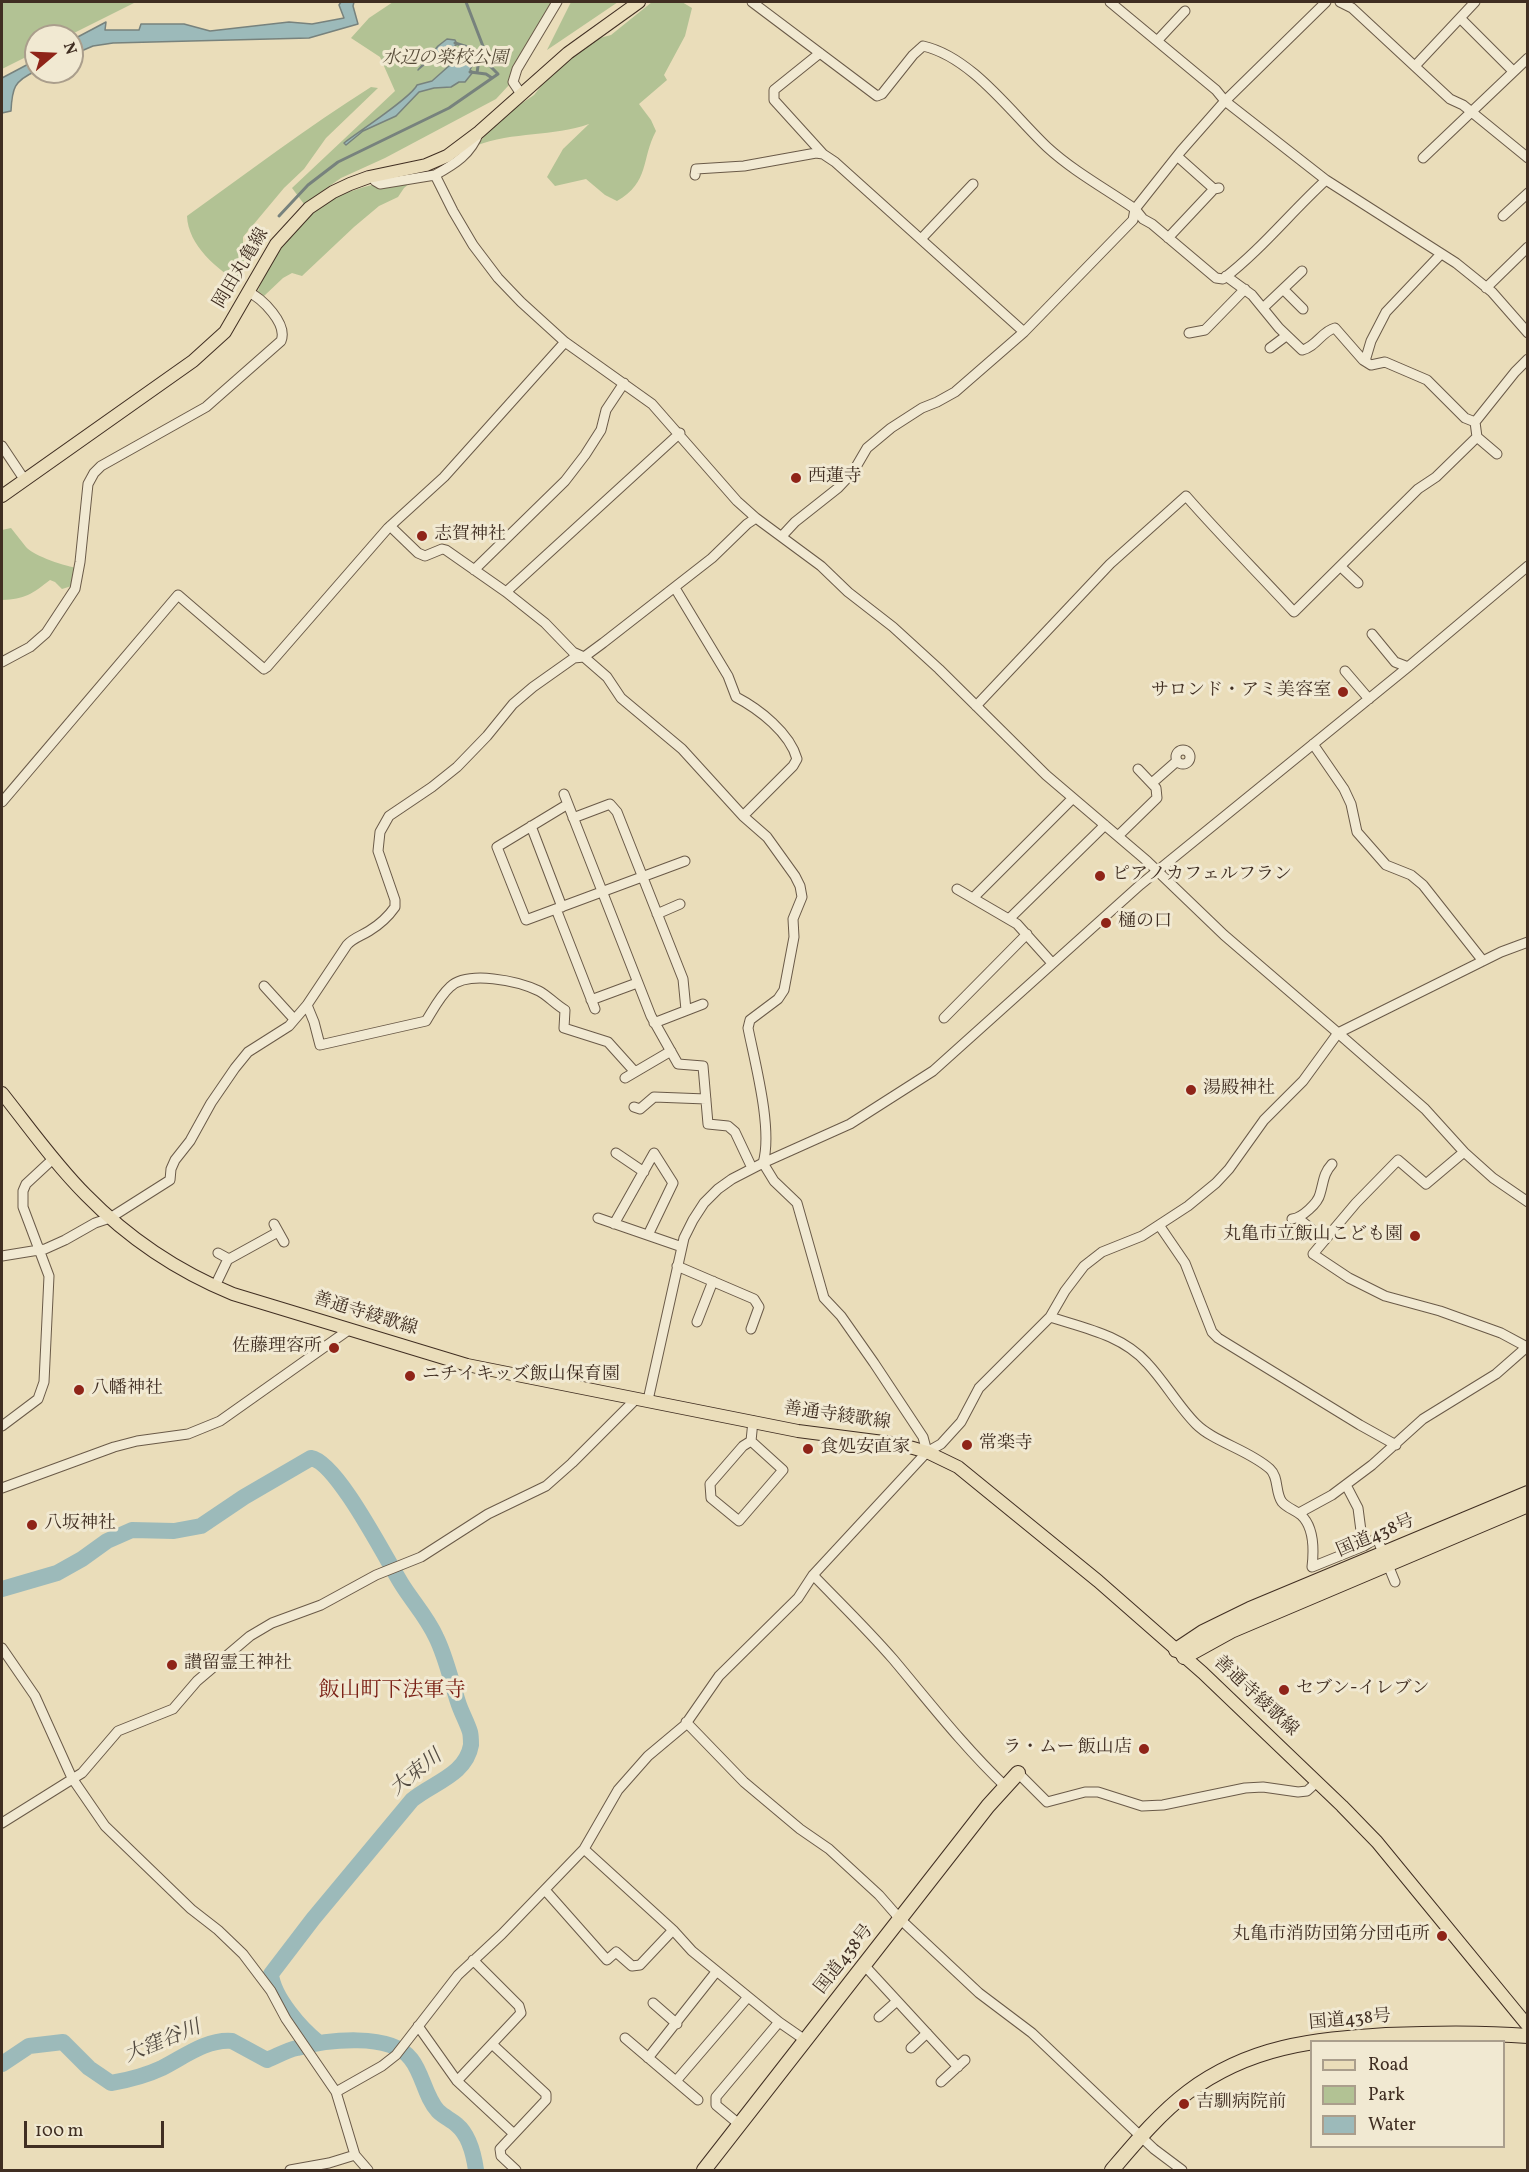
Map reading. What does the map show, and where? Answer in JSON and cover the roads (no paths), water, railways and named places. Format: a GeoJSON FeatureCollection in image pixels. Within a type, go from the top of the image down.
{"type":"FeatureCollection","features":[{"type":"Feature","properties":{"kind":"highway","name":"国道438号"},"geometry":{"type":"LineString","coordinates":[[1386,1558],[1527,1493]]}},
{"type":"Feature","properties":{"kind":"highway","name":"国道438号"},"geometry":{"type":"LineString","coordinates":[[1180,1653],[1203,1632],[1250,1609],[1527,1505]]}},
{"type":"Feature","properties":{"kind":"highway","name":"国道438号"},"geometry":{"type":"LineString","coordinates":[[704,2170],[988,1806],[1018,1773]]}},
{"type":"Feature","properties":{"kind":"highway","name":"国道438号"},"geometry":{"type":"LineString","coordinates":[[1319,2040],[1432,2033],[1527,2036]]}},
{"type":"Feature","properties":{"kind":"highway","name":"国道438号"},"geometry":{"type":"LineString","coordinates":[[1112,2170],[1180,2098],[1204,2082],[1241,2061],[1272,2050],[1310,2041]]}},
{"type":"Feature","properties":{"kind":"main road","name":"岡田丸亀線"},"geometry":{"type":"LineString","coordinates":[[2,496],[193,361],[225,332],[276,244],[301,215],[333,192],[374,176],[437,162],[478,132],[568,53],[639,2]]}},
{"type":"Feature","properties":{"kind":"main road","name":"善通寺綾歌線"},"geometry":{"type":"LineString","coordinates":[[2,1093],[85,1195],[110,1218],[168,1262],[233,1294],[467,1365],[798,1431],[899,1444],[927,1452],[958,1467],[1098,1581],[1256,1722],[1377,1842],[1527,2026]]}},
{"type":"Feature","properties":{"kind":"street"},"geometry":{"type":"LineString","coordinates":[[520,94],[513,82],[517,69],[557,2]]}},
{"type":"Feature","properties":{"kind":"street"},"geometry":{"type":"LineString","coordinates":[[752,2],[876,96],[882,94],[923,46],[937,50],[962,65],[1049,148],[1135,209],[1143,219],[1216,278],[1223,279],[1245,261],[1326,180]]}},
{"type":"Feature","properties":{"kind":"street"},"geometry":{"type":"LineString","coordinates":[[782,536],[795,522],[838,488],[853,472],[867,448],[891,428],[922,408],[955,392],[1024,332],[1133,220],[1135,209],[1225,101],[1326,2]]}},
{"type":"Feature","properties":{"kind":"street"},"geometry":{"type":"LineString","coordinates":[[1340,2],[1352,8],[1450,99],[1463,105],[1527,158]]}},
{"type":"Feature","properties":{"kind":"street"},"geometry":{"type":"LineString","coordinates":[[1415,66],[1475,2]]}},
{"type":"Feature","properties":{"kind":"street"},"geometry":{"type":"LineString","coordinates":[[1115,3],[1216,90],[1225,101],[1326,180],[1441,254],[1486,288],[1527,333]]}},
{"type":"Feature","properties":{"kind":"street"},"geometry":{"type":"LineString","coordinates":[[1157,41],[1185,11]]}},
{"type":"Feature","properties":{"kind":"street"},"geometry":{"type":"LineString","coordinates":[[1460,18],[1513,71]]}},
{"type":"Feature","properties":{"kind":"street"},"geometry":{"type":"LineString","coordinates":[[820,53],[774,90],[774,100],[823,154],[835,162],[1024,332]]}},
{"type":"Feature","properties":{"kind":"street"},"geometry":{"type":"LineString","coordinates":[[1423,158],[1527,58]]}},
{"type":"Feature","properties":{"kind":"street"},"geometry":{"type":"LineString","coordinates":[[374,176],[375,181],[380,184],[435,175],[459,160],[472,148],[478,132]]}},
{"type":"Feature","properties":{"kind":"street"},"geometry":{"type":"LineString","coordinates":[[695,175],[696,169],[744,166],[801,154],[823,154]]}},
{"type":"Feature","properties":{"kind":"street"},"geometry":{"type":"LineString","coordinates":[[1168,238],[1216,189],[1177,156]]}},
{"type":"Feature","properties":{"kind":"street"},"geometry":{"type":"LineString","coordinates":[[435,175],[473,245],[498,278],[521,302],[565,342],[652,404],[680,433],[711,474],[756,518],[782,536],[893,627],[1020,751],[1158,871],[1224,935],[1425,1109],[1464,1152],[1493,1178],[1527,1203]]}},
{"type":"Feature","properties":{"kind":"street"},"geometry":{"type":"LineString","coordinates":[[921,239],[973,184]]}},
{"type":"Feature","properties":{"kind":"street"},"geometry":{"type":"LineString","coordinates":[[1503,216],[1527,193]]}},
{"type":"Feature","properties":{"kind":"street"},"geometry":{"type":"LineString","coordinates":[[1486,288],[1527,247]]}},
{"type":"Feature","properties":{"kind":"street"},"geometry":{"type":"LineString","coordinates":[[1365,361],[1371,341],[1386,312],[1441,254]]}},
{"type":"Feature","properties":{"kind":"street"},"geometry":{"type":"LineString","coordinates":[[1263,308],[1302,271]]}},
{"type":"Feature","properties":{"kind":"street"},"geometry":{"type":"LineString","coordinates":[[1226,276],[1245,289],[1286,336],[1302,350],[1335,328],[1365,361],[1371,365],[1385,362],[1427,380],[1465,418],[1475,422]]}},
{"type":"Feature","properties":{"kind":"street"},"geometry":{"type":"LineString","coordinates":[[1189,333],[1205,330],[1245,289]]}},
{"type":"Feature","properties":{"kind":"street"},"geometry":{"type":"LineString","coordinates":[[1283,289],[1303,309]]}},
{"type":"Feature","properties":{"kind":"street"},"geometry":{"type":"LineString","coordinates":[[2,662],[30,647],[46,633],[75,589],[88,484],[94,473],[101,466],[206,407],[281,341],[283,336],[281,327],[275,317],[257,297],[248,292]]}},
{"type":"Feature","properties":{"kind":"street"},"geometry":{"type":"LineString","coordinates":[[1270,348],[1286,336]]}},
{"type":"Feature","properties":{"kind":"street"},"geometry":{"type":"LineString","coordinates":[[2,802],[178,595],[264,669],[390,526],[444,477],[565,342]]}},
{"type":"Feature","properties":{"kind":"street"},"geometry":{"type":"LineString","coordinates":[[1497,454],[1477,437],[1475,422],[1527,359]]}},
{"type":"Feature","properties":{"kind":"street"},"geometry":{"type":"LineString","coordinates":[[474,570],[558,489],[572,472],[601,430],[606,410],[624,383]]}},
{"type":"Feature","properties":{"kind":"street"},"geometry":{"type":"LineString","coordinates":[[506,592],[680,433]]}},
{"type":"Feature","properties":{"kind":"street"},"geometry":{"type":"LineString","coordinates":[[976,706],[1110,564],[1186,496],[1225,541],[1294,612],[1418,489],[1436,477],[1477,437]]}},
{"type":"Feature","properties":{"kind":"street"},"geometry":{"type":"LineString","coordinates":[[2,449],[24,479]]}},
{"type":"Feature","properties":{"kind":"street"},"geometry":{"type":"LineString","coordinates":[[2,1256],[39,1250],[65,1240],[94,1223],[110,1218],[170,1180],[175,1160],[190,1140],[211,1103],[248,1052],[275,1036],[294,1019],[306,1005],[334,960],[347,945],[389,916],[395,907],[395,900],[378,851],[380,832],[389,816],[432,787],[456,767],[488,736],[513,704],[533,687],[574,658],[584,657],[675,588],[756,518]]}},
{"type":"Feature","properties":{"kind":"street"},"geometry":{"type":"LineString","coordinates":[[390,526],[418,553],[425,556],[442,549],[446,550],[506,592],[544,623],[573,652],[584,657],[607,677],[621,698],[682,749],[743,816],[766,837],[786,862],[800,886],[802,897],[793,919],[794,937],[784,990],[778,999],[750,1020],[748,1028],[764,1111],[766,1153],[763,1163],[774,1181],[797,1203],[824,1298],[841,1316],[874,1363],[923,1437],[927,1452]]}},
{"type":"Feature","properties":{"kind":"street"},"geometry":{"type":"LineString","coordinates":[[2,1823],[82,1773],[118,1731],[172,1709],[197,1681],[250,1636],[272,1623],[321,1605],[421,1557],[488,1514],[546,1486],[642,1400],[682,1247],[693,1220],[704,1203],[718,1189],[752,1168],[850,1124],[933,1071],[1111,909],[1408,667],[1527,566]]}},
{"type":"Feature","properties":{"kind":"street"},"geometry":{"type":"LineString","coordinates":[[1341,567],[1358,582]]}},
{"type":"Feature","properties":{"kind":"street"},"geometry":{"type":"LineString","coordinates":[[675,588],[728,676],[736,697],[752,705],[794,747],[797,759],[794,766],[743,816]]}},
{"type":"Feature","properties":{"kind":"street"},"geometry":{"type":"LineString","coordinates":[[1372,634],[1395,662],[1408,667]]}},
{"type":"Feature","properties":{"kind":"street"},"geometry":{"type":"LineString","coordinates":[[1345,671],[1369,699]]}},
{"type":"Feature","properties":{"kind":"street"},"geometry":{"type":"LineString","coordinates":[[1313,744],[1344,789],[1351,804],[1357,832],[1386,865],[1411,875],[1423,885],[1483,961]]}},
{"type":"Feature","properties":{"kind":"street"},"geometry":{"type":"LineString","coordinates":[[1152,783],[1177,761]]}},
{"type":"Feature","properties":{"kind":"street"},"geometry":{"type":"LineString","coordinates":[[1118,836],[1157,798],[1156,788],[1138,769]]}},
{"type":"Feature","properties":{"kind":"street"},"geometry":{"type":"LineString","coordinates":[[564,794],[654,1023],[678,1064],[703,1066],[708,1124],[728,1126],[735,1132],[752,1168]]}},
{"type":"Feature","properties":{"kind":"street"},"geometry":{"type":"LineString","coordinates":[[973,898],[1073,798]]}},
{"type":"Feature","properties":{"kind":"street"},"geometry":{"type":"LineString","coordinates":[[568,804],[497,848],[526,921],[685,861]]}},
{"type":"Feature","properties":{"kind":"street"},"geometry":{"type":"LineString","coordinates":[[573,818],[610,804],[617,812],[682,979],[686,1010]]}},
{"type":"Feature","properties":{"kind":"street"},"geometry":{"type":"LineString","coordinates":[[1009,919],[1105,825]]}},
{"type":"Feature","properties":{"kind":"street"},"geometry":{"type":"LineString","coordinates":[[531,826],[593,1004],[637,983]]}},
{"type":"Feature","properties":{"kind":"street"},"geometry":{"type":"LineString","coordinates":[[957,889],[1017,924],[1053,963]]}},
{"type":"Feature","properties":{"kind":"street"},"geometry":{"type":"LineString","coordinates":[[657,914],[680,904]]}},
{"type":"Feature","properties":{"kind":"street"},"geometry":{"type":"LineString","coordinates":[[944,1018],[1027,934]]}},
{"type":"Feature","properties":{"kind":"street"},"geometry":{"type":"LineString","coordinates":[[336,2091],[382,2066],[396,2055],[458,1975],[584,1849],[618,1790],[648,1756],[686,1722],[719,1676],[798,1598],[813,1575],[927,1452],[941,1444],[961,1422],[979,1388],[1050,1317],[1070,1284],[1093,1257],[1142,1236],[1201,1196],[1229,1169],[1264,1120],[1303,1081],[1338,1033],[1483,961],[1527,942]]}},
{"type":"Feature","properties":{"kind":"street"},"geometry":{"type":"LineString","coordinates":[[306,1005],[314,1022],[321,1049],[371,1029],[413,1021],[426,1022],[451,986],[468,978],[487,975],[528,983],[565,1010],[564,1028],[608,1042],[635,1072]]}},
{"type":"Feature","properties":{"kind":"street"},"geometry":{"type":"LineString","coordinates":[[264,986],[294,1019]]}},
{"type":"Feature","properties":{"kind":"street"},"geometry":{"type":"LineString","coordinates":[[654,1023],[703,1004]]}},
{"type":"Feature","properties":{"kind":"street"},"geometry":{"type":"LineString","coordinates":[[625,1078],[671,1051]]}},
{"type":"Feature","properties":{"kind":"street"},"geometry":{"type":"LineString","coordinates":[[634,1107],[640,1109],[654,1097],[706,1099]]}},
{"type":"Feature","properties":{"kind":"street"},"geometry":{"type":"LineString","coordinates":[[1299,1513],[1332,1496],[1423,1419],[1496,1374],[1527,1346],[1501,1333],[1440,1311],[1385,1296],[1349,1278],[1313,1254],[1356,1203],[1398,1160],[1426,1184],[1464,1152]]}},
{"type":"Feature","properties":{"kind":"street"},"geometry":{"type":"LineString","coordinates":[[615,1153],[644,1172]]}},
{"type":"Feature","properties":{"kind":"street"},"geometry":{"type":"LineString","coordinates":[[614,1224],[654,1153],[673,1183],[648,1235]]}},
{"type":"Feature","properties":{"kind":"street"},"geometry":{"type":"LineString","coordinates":[[2,1426],[38,1399],[44,1382],[49,1276],[23,1207],[22,1191],[26,1184],[54,1158]]}},
{"type":"Feature","properties":{"kind":"street"},"geometry":{"type":"LineString","coordinates":[[1325,1240],[1295,1219],[1320,1197],[1324,1173],[1332,1164]]}},
{"type":"Feature","properties":{"kind":"street"},"geometry":{"type":"LineString","coordinates":[[598,1218],[682,1247]]}},
{"type":"Feature","properties":{"kind":"street"},"geometry":{"type":"LineString","coordinates":[[1159,1224],[1185,1263],[1212,1332],[1218,1338],[1360,1425],[1396,1444]]}},
{"type":"Feature","properties":{"kind":"street"},"geometry":{"type":"LineString","coordinates":[[215,1286],[228,1259],[276,1228],[284,1242]]}},
{"type":"Feature","properties":{"kind":"street"},"geometry":{"type":"LineString","coordinates":[[218,1253],[228,1259]]}},
{"type":"Feature","properties":{"kind":"street"},"geometry":{"type":"LineString","coordinates":[[677,1266],[754,1299],[759,1307],[751,1329]]}},
{"type":"Feature","properties":{"kind":"street"},"geometry":{"type":"LineString","coordinates":[[697,1322],[713,1281]]}},
{"type":"Feature","properties":{"kind":"street"},"geometry":{"type":"LineString","coordinates":[[1050,1317],[1098,1331],[1124,1345],[1146,1362],[1197,1424],[1259,1460],[1273,1471],[1280,1500],[1287,1507],[1299,1513],[1308,1523],[1312,1567],[1364,1546],[1377,1538],[1395,1582]]}},
{"type":"Feature","properties":{"kind":"street"},"geometry":{"type":"LineString","coordinates":[[2,1488],[114,1447],[137,1441],[188,1434],[220,1421],[350,1329]]}},
{"type":"Feature","properties":{"kind":"street"},"geometry":{"type":"LineString","coordinates":[[751,1441],[753,1421]]}},
{"type":"Feature","properties":{"kind":"street"},"geometry":{"type":"LineString","coordinates":[[751,1441],[783,1470],[739,1521],[711,1498],[710,1484],[743,1446],[751,1441]]}},
{"type":"Feature","properties":{"kind":"street"},"geometry":{"type":"LineString","coordinates":[[1346,1485],[1358,1508],[1361,1531]]}},
{"type":"Feature","properties":{"kind":"street"},"geometry":{"type":"LineString","coordinates":[[813,1575],[892,1658],[977,1760],[1006,1787]]}},
{"type":"Feature","properties":{"kind":"street"},"geometry":{"type":"LineString","coordinates":[[2,1648],[35,1696],[72,1778],[105,1826],[183,1902],[243,1954],[271,1991],[286,2019],[336,2091],[355,2155],[368,2170]]}},
{"type":"Feature","properties":{"kind":"street"},"geometry":{"type":"LineString","coordinates":[[686,1722],[744,1782],[800,1829],[829,1848],[979,1993],[1032,2033],[1154,2149],[1182,2170]]}},
{"type":"Feature","properties":{"kind":"street"},"geometry":{"type":"LineString","coordinates":[[1018,1773],[1047,1802],[1085,1792],[1098,1792],[1142,1806],[1163,1805],[1245,1788],[1283,1788],[1298,1792],[1307,1791],[1317,1782]]}},
{"type":"Feature","properties":{"kind":"street"},"geometry":{"type":"LineString","coordinates":[[584,1849],[716,1972],[805,2040]]}},
{"type":"Feature","properties":{"kind":"street"},"geometry":{"type":"LineString","coordinates":[[544,1890],[607,1960],[616,1952],[632,1966],[640,1965],[673,1930]]}},
{"type":"Feature","properties":{"kind":"street"},"geometry":{"type":"LineString","coordinates":[[457,2082],[521,2013],[519,2006],[473,1960]]}},
{"type":"Feature","properties":{"kind":"street"},"geometry":{"type":"LineString","coordinates":[[864,1965],[927,2033],[961,2064],[941,2082]]}},
{"type":"Feature","properties":{"kind":"street"},"geometry":{"type":"LineString","coordinates":[[648,2058],[716,1972]]}},
{"type":"Feature","properties":{"kind":"street"},"geometry":{"type":"LineString","coordinates":[[676,2081],[748,1997]]}},
{"type":"Feature","properties":{"kind":"street"},"geometry":{"type":"LineString","coordinates":[[879,2017],[897,2001]]}},
{"type":"Feature","properties":{"kind":"street"},"geometry":{"type":"LineString","coordinates":[[653,2003],[677,2024]]}},
{"type":"Feature","properties":{"kind":"street"},"geometry":{"type":"LineString","coordinates":[[740,2125],[716,2105],[716,2097],[779,2022]]}},
{"type":"Feature","properties":{"kind":"street"},"geometry":{"type":"LineString","coordinates":[[418,2026],[457,2082],[514,2134]]}},
{"type":"Feature","properties":{"kind":"street"},"geometry":{"type":"LineString","coordinates":[[911,2048],[927,2033]]}},
{"type":"Feature","properties":{"kind":"street"},"geometry":{"type":"LineString","coordinates":[[625,2038],[698,2100]]}},
{"type":"Feature","properties":{"kind":"street"},"geometry":{"type":"LineString","coordinates":[[492,2044],[546,2094],[546,2100],[500,2149],[501,2156],[516,2170]]}},
{"type":"Feature","properties":{"kind":"street"},"geometry":{"type":"LineString","coordinates":[[290,2170],[329,2163],[355,2155]]}},
{"type":"Feature","properties":{"kind":"water"},"geometry":{"type":"Polygon","coordinates":[[[341,2],[354,2],[358,24],[309,38],[113,43],[84,50],[84,34],[106,22],[105,30],[139,30],[141,24],[184,24],[210,31],[289,22],[312,24],[344,18],[339,5],[341,2]]]}},
{"type":"Feature","properties":{"kind":"water"},"geometry":{"type":"Polygon","coordinates":[[[447,39],[455,40],[457,44],[418,70],[438,46],[447,39]]]}},
{"type":"Feature","properties":{"kind":"water"},"geometry":{"type":"Polygon","coordinates":[[[468,59],[468,64],[472,66],[470,70],[473,72],[465,82],[459,82],[451,87],[419,92],[396,116],[363,131],[346,145],[344,143],[395,106],[417,85],[432,81],[450,65],[462,63],[468,59]]]}},
{"type":"Feature","properties":{"kind":"water"},"geometry":{"type":"Polygon","coordinates":[[[24,66],[24,77],[16,86],[12,96],[11,111],[2,113],[2,78],[24,66]]]}},
{"type":"Feature","properties":{"kind":"waterway"},"geometry":{"type":"LineString","coordinates":[[279,216],[308,185],[338,162],[449,108],[498,74],[491,67],[466,2]]}},
{"type":"Feature","properties":{"kind":"waterway"},"geometry":{"type":"LineString","coordinates":[[455,43],[471,48],[478,66],[477,73]]}},
{"type":"Feature","properties":{"kind":"waterway"},"geometry":{"type":"LineString","coordinates":[[470,72],[486,74],[492,78]]}},
{"type":"Feature","properties":{"kind":"waterway","name":"大束川"},"geometry":{"type":"LineString","coordinates":[[2,1589],[57,1573],[107,1541],[132,1530],[174,1531],[201,1526],[244,1497],[311,1458],[322,1464],[347,1493],[436,1637],[470,1732],[471,1745],[468,1755],[455,1771],[412,1800],[313,1919],[271,1974],[282,2002],[304,2030],[319,2043]]}},
{"type":"Feature","properties":{"kind":"waterway","name":"大窪谷川"},"geometry":{"type":"LineString","coordinates":[[2,2064],[29,2046],[63,2042],[89,2068],[111,2083],[149,2073],[204,2046],[222,2041],[232,2041],[267,2060],[293,2049],[324,2043],[357,2040],[389,2045],[402,2050],[411,2059],[434,2105],[465,2134],[476,2170]]}},
{"type":"Feature","properties":{"kind":"place","name":"西蓮寺"},"geometry":{"type":"Point","coordinates":[796,478]}},
{"type":"Feature","properties":{"kind":"place","name":"志賀神社"},"geometry":{"type":"Point","coordinates":[422,536]}},
{"type":"Feature","properties":{"kind":"place","name":"サロンド・アミ美容室"},"geometry":{"type":"Point","coordinates":[1343,692]}},
{"type":"Feature","properties":{"kind":"place","name":"ピアノカフェルフラン"},"geometry":{"type":"Point","coordinates":[1100,876]}},
{"type":"Feature","properties":{"kind":"place","name":"樋の口"},"geometry":{"type":"Point","coordinates":[1106,923]}},
{"type":"Feature","properties":{"kind":"place","name":"湯殿神社"},"geometry":{"type":"Point","coordinates":[1191,1090]}},
{"type":"Feature","properties":{"kind":"place","name":"丸亀市立飯山こども園"},"geometry":{"type":"Point","coordinates":[1415,1236]}},
{"type":"Feature","properties":{"kind":"place","name":"佐藤理容所"},"geometry":{"type":"Point","coordinates":[334,1348]}},
{"type":"Feature","properties":{"kind":"place","name":"ニチイキッズ飯山保育園"},"geometry":{"type":"Point","coordinates":[410,1376]}},
{"type":"Feature","properties":{"kind":"place","name":"八幡神社"},"geometry":{"type":"Point","coordinates":[79,1390]}},
{"type":"Feature","properties":{"kind":"place","name":"常楽寺"},"geometry":{"type":"Point","coordinates":[967,1445]}},
{"type":"Feature","properties":{"kind":"place","name":"食処安直家"},"geometry":{"type":"Point","coordinates":[808,1449]}},
{"type":"Feature","properties":{"kind":"place","name":"八坂神社"},"geometry":{"type":"Point","coordinates":[32,1525]}},
{"type":"Feature","properties":{"kind":"place","name":"讃留霊王神社"},"geometry":{"type":"Point","coordinates":[172,1665]}},
{"type":"Feature","properties":{"kind":"place","name":"セブン-イレブン"},"geometry":{"type":"Point","coordinates":[1284,1690]}},
{"type":"Feature","properties":{"kind":"place","name":"ラ・ムー 飯山店"},"geometry":{"type":"Point","coordinates":[1144,1749]}},
{"type":"Feature","properties":{"kind":"place","name":"丸亀市消防団第分団屯所"},"geometry":{"type":"Point","coordinates":[1442,1936]}},
{"type":"Feature","properties":{"kind":"place","name":"吉馴病院前"},"geometry":{"type":"Point","coordinates":[1184,2104]}},
{"type":"Feature","properties":{"kind":"district","name":"飯山町下法軍寺"},"geometry":{"type":"Point","coordinates":[392,1692]}},
{"type":"Feature","properties":{"kind":"park label","name":"水辺の楽校公園"},"geometry":{"type":"Point","coordinates":[445,60]}}]}
